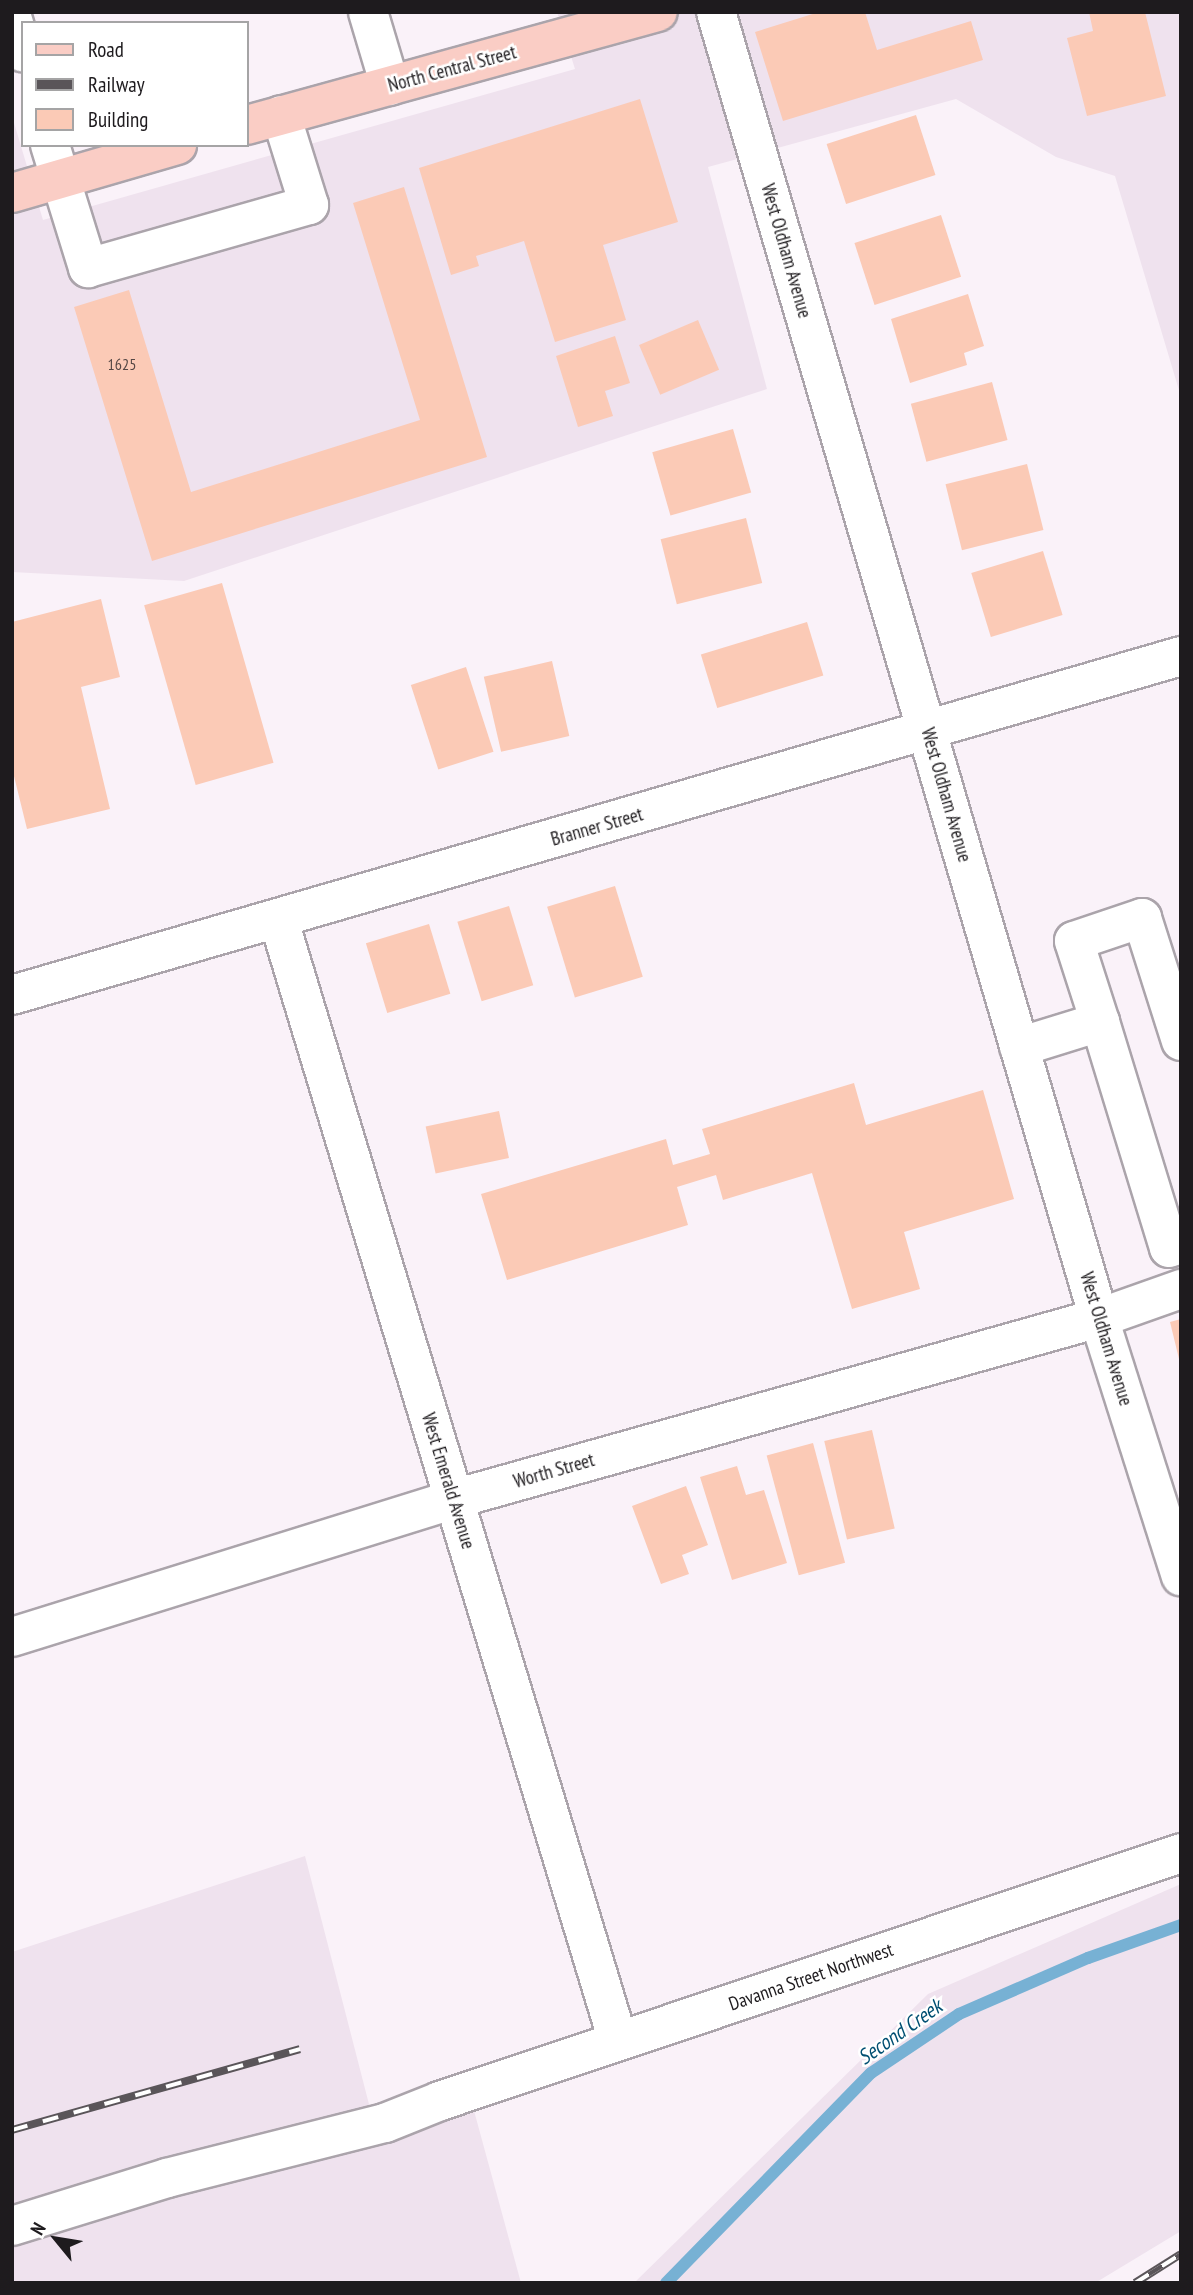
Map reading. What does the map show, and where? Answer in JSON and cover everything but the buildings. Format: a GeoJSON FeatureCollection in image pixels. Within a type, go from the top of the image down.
{"type":"FeatureCollection","features":[{"type":"Feature","properties":{"kind":"main road","name":"North Central Street"},"geometry":{"type":"LineString","coordinates":[[264,120],[658,12]]}},
{"type":"Feature","properties":{"kind":"main road"},"geometry":{"type":"LineString","coordinates":[[12,193],[55,163],[163,147]]}},
{"type":"Feature","properties":{"kind":"street"},"geometry":{"type":"LineString","coordinates":[[368,12],[390,86]]}},
{"type":"Feature","properties":{"kind":"street","name":"West Oldham Avenue"},"geometry":{"type":"LineString","coordinates":[[716,12],[1099,1318],[1181,1576]]}},
{"type":"Feature","properties":{"kind":"street"},"geometry":{"type":"LineString","coordinates":[[12,17],[21,46]]}},
{"type":"Feature","properties":{"kind":"street"},"geometry":{"type":"LineString","coordinates":[[55,163],[89,268],[309,205],[264,120]]}},
{"type":"Feature","properties":{"kind":"street","name":"Branner Street"},"geometry":{"type":"LineString","coordinates":[[12,995],[279,921],[1181,656]]}},
{"type":"Feature","properties":{"kind":"street"},"geometry":{"type":"LineString","coordinates":[[1181,1041],[1142,918],[1074,941],[1169,1248],[1181,1244]]}},
{"type":"Feature","properties":{"kind":"street","name":"West Emerald Avenue"},"geometry":{"type":"LineString","coordinates":[[279,921],[618,2041]]}},
{"type":"Feature","properties":{"kind":"street"},"geometry":{"type":"LineString","coordinates":[[1019,1047],[1100,1022]]}},
{"type":"Feature","properties":{"kind":"street","name":"Worth Street"},"geometry":{"type":"LineString","coordinates":[[12,1637],[454,1499],[1099,1318],[1181,1289]]}},
{"type":"Feature","properties":{"kind":"street","name":"Davanna Street Northwest"},"geometry":{"type":"LineString","coordinates":[[12,2226],[167,2178],[385,2123],[440,2101],[1181,1853]]}},
{"type":"Feature","properties":{"kind":"shaded area"},"geometry":{"type":"Polygon","coordinates":[[[557,12],[1181,12],[1181,397],[1115,176],[1056,157],[956,99],[708,167],[767,389],[184,581],[12,572],[12,116],[43,220],[575,69],[557,12]]]}},
{"type":"Feature","properties":{"kind":"shaded area"},"geometry":{"type":"Polygon","coordinates":[[[305,1856],[379,2143],[473,2107],[521,2283],[12,2283],[12,1952],[305,1856]]]}},
{"type":"Feature","properties":{"kind":"shaded area"},"geometry":{"type":"Polygon","coordinates":[[[1181,1884],[1181,2231],[1095,2283],[634,2283],[928,1994],[1181,1884]]]}},
{"type":"Feature","properties":{"kind":"waterway","name":"Second Creek"},"geometry":{"type":"LineString","coordinates":[[666,2283],[871,2073],[959,2014],[1088,1958],[1181,1925]]}},
{"type":"Feature","properties":{"kind":"railway"},"geometry":{"type":"LineString","coordinates":[[12,2130],[300,2049]]}},
{"type":"Feature","properties":{"kind":"railway"},"geometry":{"type":"LineString","coordinates":[[1135,2283],[1181,2254]]}}]}
